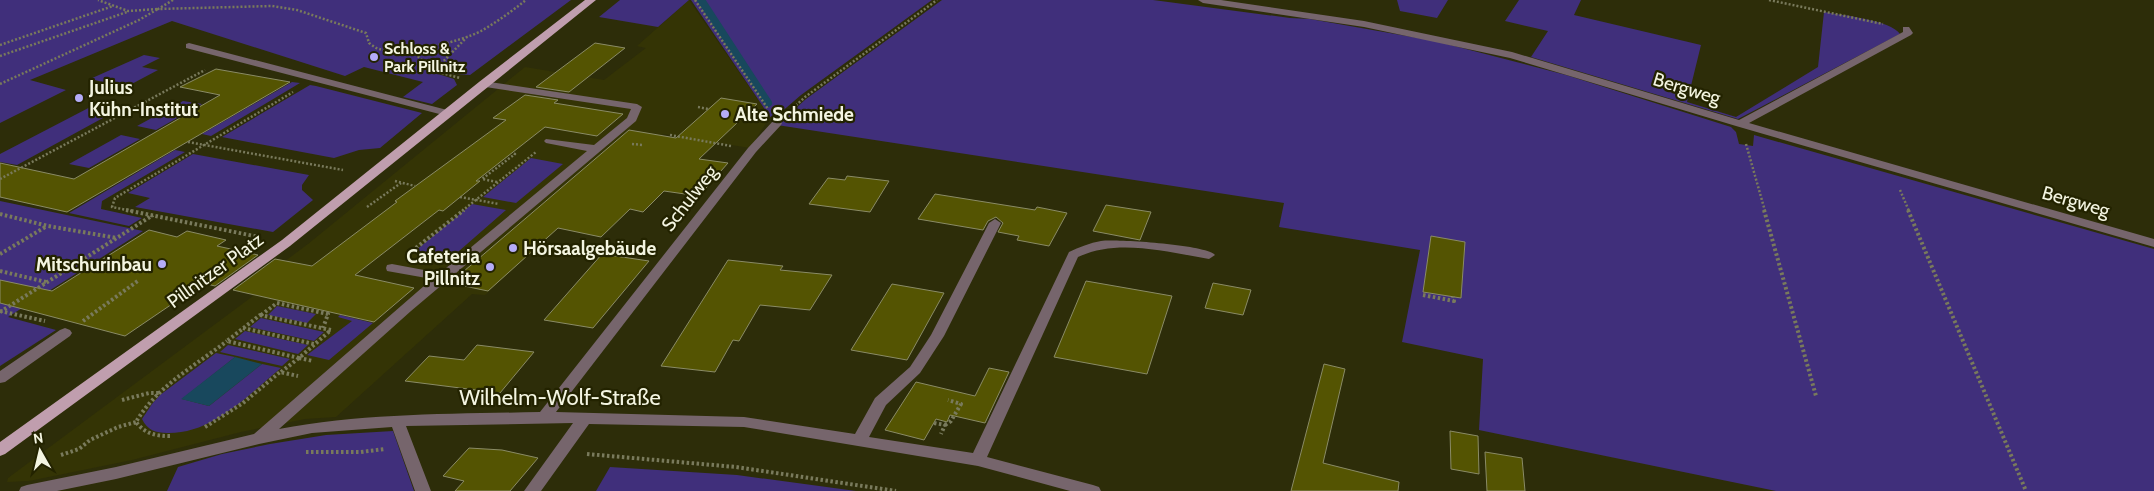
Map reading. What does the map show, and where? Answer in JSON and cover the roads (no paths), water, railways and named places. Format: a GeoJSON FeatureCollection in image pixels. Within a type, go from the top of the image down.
{"type":"FeatureCollection","features":[{"type":"Feature","properties":{"kind":"main road","name":"Pillnitzer Platz"},"geometry":{"type":"LineString","coordinates":[[0,450],[286,243],[483,84],[591,0]]}},
{"type":"Feature","properties":{"kind":"street","name":"Bergweg"},"geometry":{"type":"LineString","coordinates":[[1203,0],[1364,24],[1512,55],[1900,171],[2154,243]]}},
{"type":"Feature","properties":{"kind":"street"},"geometry":{"type":"LineString","coordinates":[[1740,124],[1908,33],[1906,30]]}},
{"type":"Feature","properties":{"kind":"street"},"geometry":{"type":"LineString","coordinates":[[189,46],[447,113]]}},
{"type":"Feature","properties":{"kind":"street"},"geometry":{"type":"LineString","coordinates":[[259,438],[632,119],[637,107],[483,84]]}},
{"type":"Feature","properties":{"kind":"street","name":"Schulweg"},"geometry":{"type":"LineString","coordinates":[[544,417],[752,150],[777,123]]}},
{"type":"Feature","properties":{"kind":"street"},"geometry":{"type":"LineString","coordinates":[[550,141],[596,149]]}},
{"type":"Feature","properties":{"kind":"street"},"geometry":{"type":"LineString","coordinates":[[860,440],[880,402],[915,370],[936,336],[995,223]]}},
{"type":"Feature","properties":{"kind":"street"},"geometry":{"type":"LineString","coordinates":[[978,460],[1073,255],[1084,248],[1102,244],[1126,244],[1209,255]]}},
{"type":"Feature","properties":{"kind":"street"},"geometry":{"type":"LineString","coordinates":[[392,268],[444,278]]}},
{"type":"Feature","properties":{"kind":"street"},"geometry":{"type":"LineString","coordinates":[[0,378],[69,330]]}},
{"type":"Feature","properties":{"kind":"street","name":"Wilhelm-Wolf-Straße"},"geometry":{"type":"LineString","coordinates":[[27,491],[116,473],[259,438],[312,428],[397,421],[544,417],[744,422],[978,460],[1093,491]]}},
{"type":"Feature","properties":{"kind":"street"},"geometry":{"type":"LineString","coordinates":[[532,491],[585,418]]}},
{"type":"Feature","properties":{"kind":"street"},"geometry":{"type":"LineString","coordinates":[[397,421],[423,491]]}},
{"type":"Feature","properties":{"kind":"water"},"geometry":{"type":"Polygon","coordinates":[[[235,357],[262,364],[209,406],[181,399],[235,357]]]}},
{"type":"Feature","properties":{"kind":"waterway"},"geometry":{"type":"LineString","coordinates":[[701,0],[768,103]]}},
{"type":"Feature","properties":{"kind":"place","name":"Schloss & Park Pillnitz"},"geometry":{"type":"Point","coordinates":[374,57]}},
{"type":"Feature","properties":{"kind":"place","name":"Julius Kühn-Institut"},"geometry":{"type":"Point","coordinates":[79,98]}},
{"type":"Feature","properties":{"kind":"place","name":"Alte Schmiede"},"geometry":{"type":"Point","coordinates":[725,114]}},
{"type":"Feature","properties":{"kind":"place","name":"Hörsaalgebäude"},"geometry":{"type":"Point","coordinates":[513,248]}},
{"type":"Feature","properties":{"kind":"place","name":"Mitschurinbau"},"geometry":{"type":"Point","coordinates":[162,264]}},
{"type":"Feature","properties":{"kind":"place","name":"Cafeteria Pillnitz"},"geometry":{"type":"Point","coordinates":[490,267]}}]}
